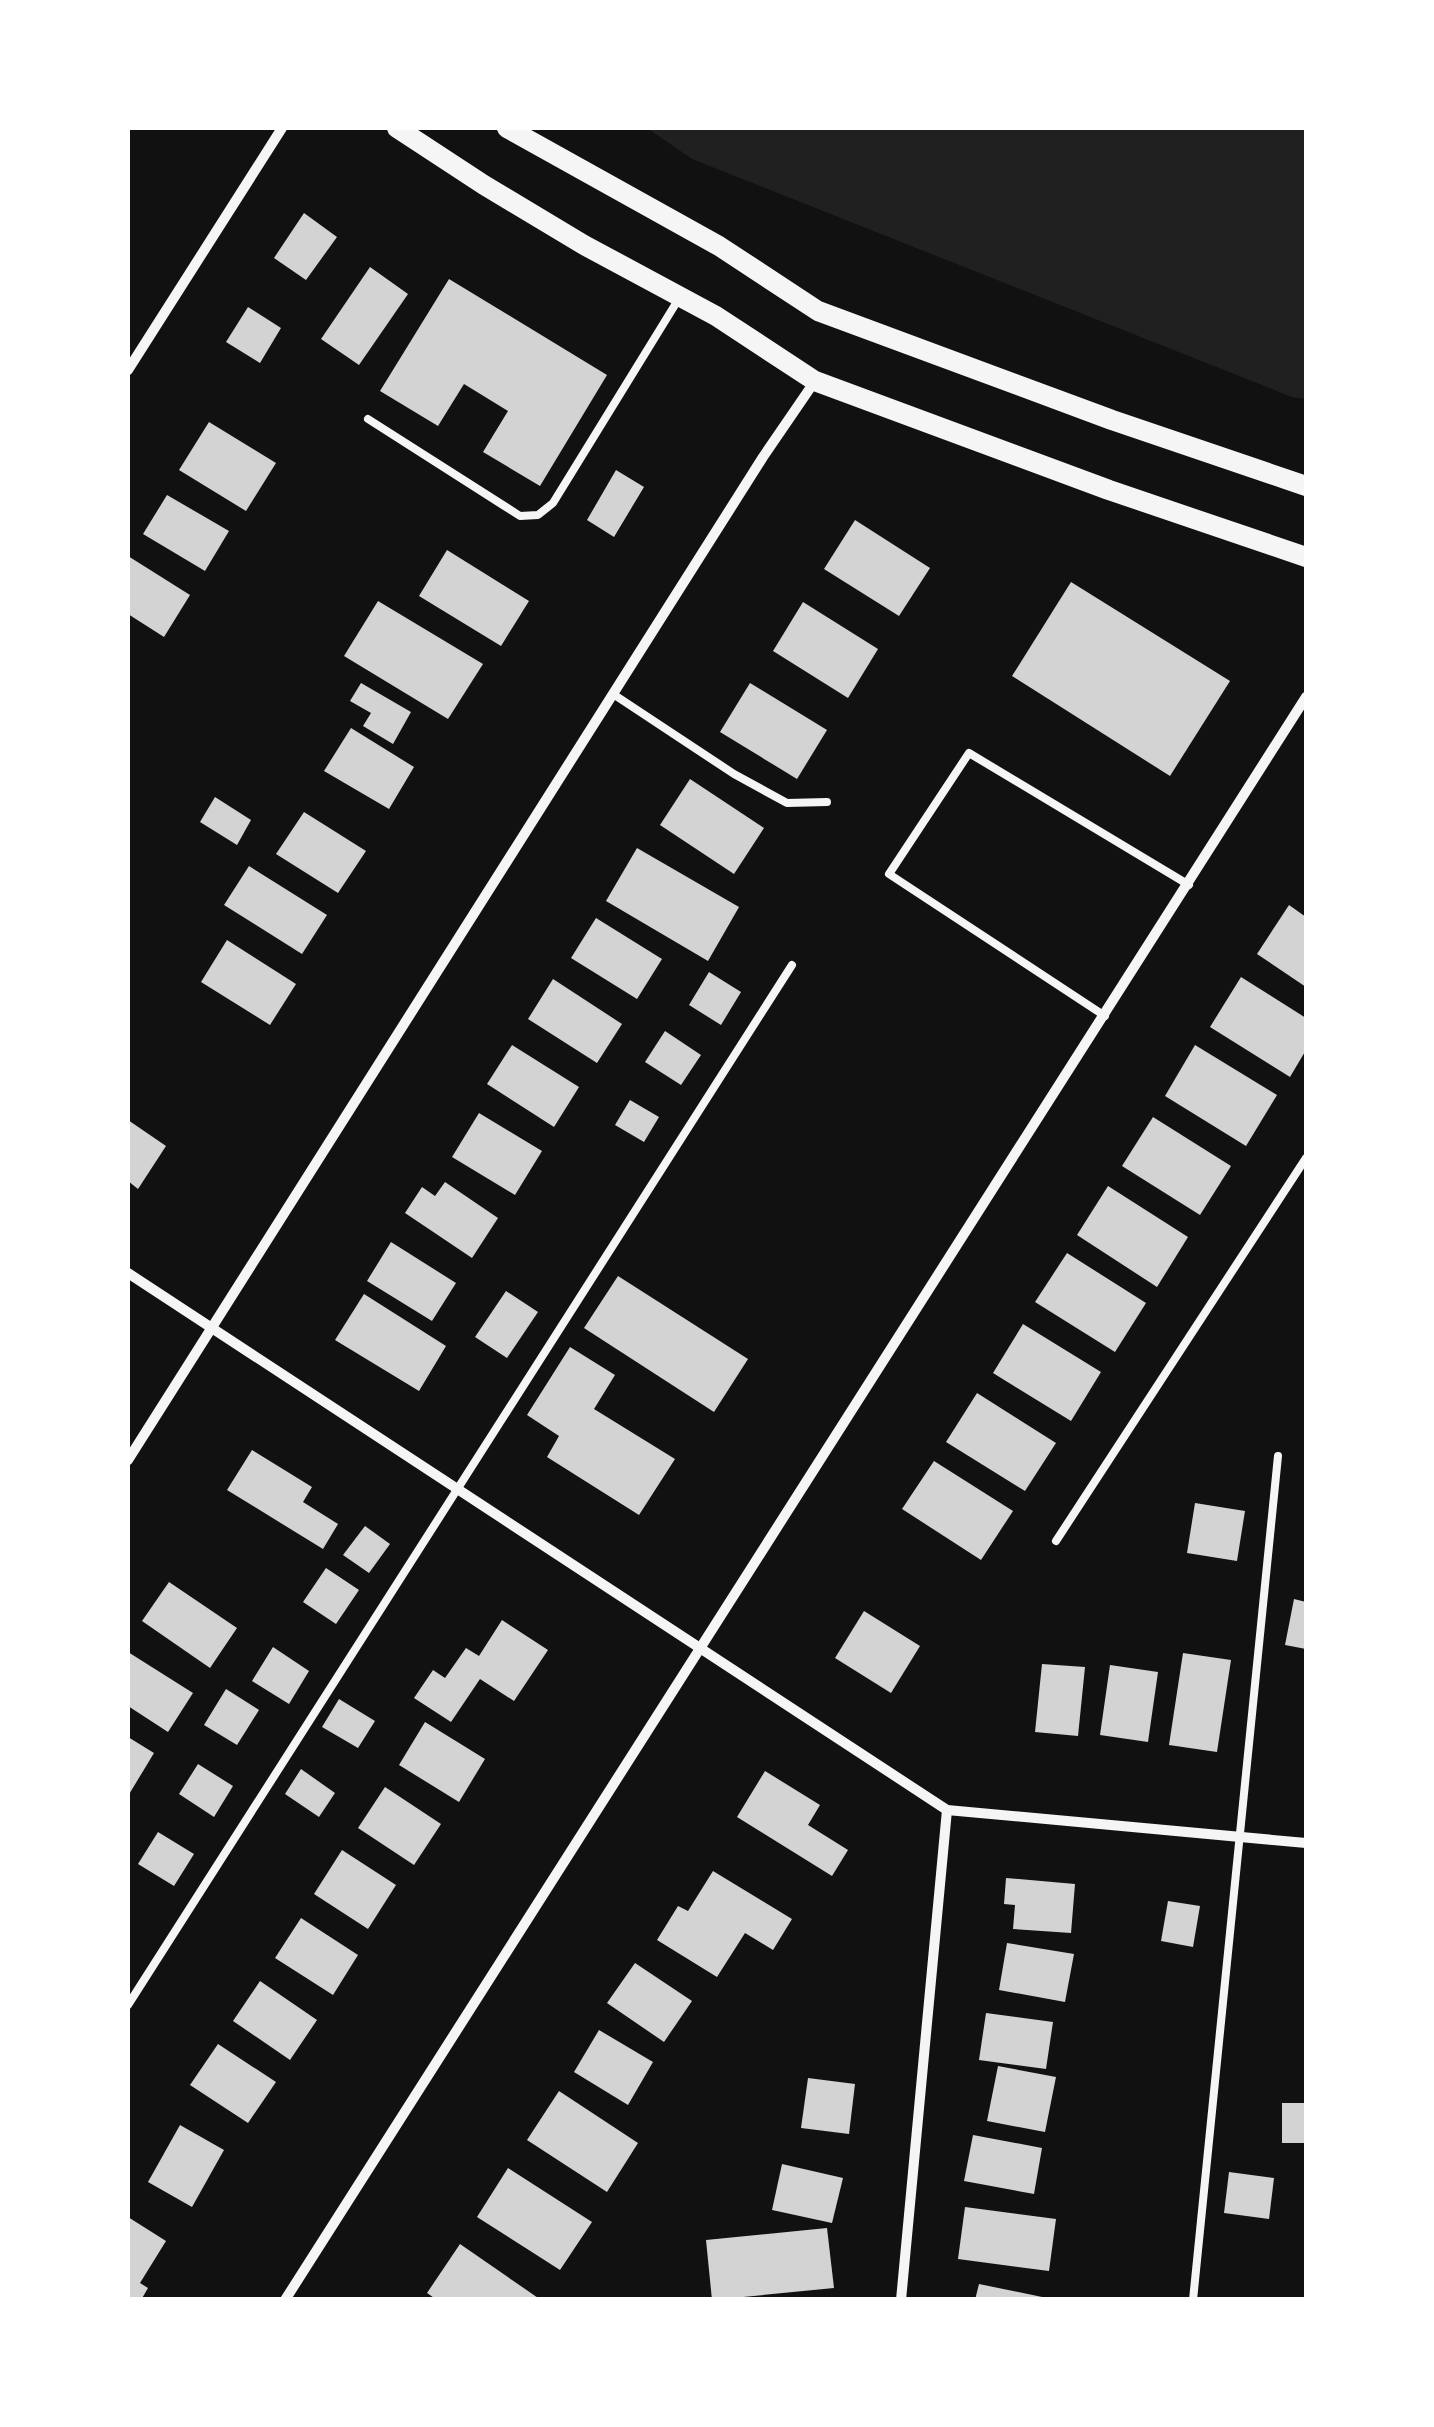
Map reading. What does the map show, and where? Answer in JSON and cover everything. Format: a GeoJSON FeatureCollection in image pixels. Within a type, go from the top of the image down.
{"type":"FeatureCollection","features":[{"type":"Feature","properties":{"kind":"main road"},"geometry":{"type":"LineString","coordinates":[[397,128],[500,196],[716,316],[815,381],[1110,490],[1306,557]]}},
{"type":"Feature","properties":{"kind":"main road"},"geometry":{"type":"LineString","coordinates":[[507,128],[719,246],[818,311],[1112,420],[1306,486]]}},
{"type":"Feature","properties":{"kind":"street"},"geometry":{"type":"LineString","coordinates":[[128,370],[282,128]]}},
{"type":"Feature","properties":{"kind":"street"},"geometry":{"type":"LineString","coordinates":[[128,1460],[763,457],[815,381]]}},
{"type":"Feature","properties":{"kind":"street"},"geometry":{"type":"LineString","coordinates":[[285,2300],[1306,698]]}},
{"type":"Feature","properties":{"kind":"street"},"geometry":{"type":"LineString","coordinates":[[128,1273],[947,1810],[1306,1844]]}},
{"type":"Feature","properties":{"kind":"street"},"geometry":{"type":"LineString","coordinates":[[901,2300],[947,1810]]}},
{"type":"Feature","properties":{"kind":"lane"},"geometry":{"type":"LineString","coordinates":[[368,419],[520,516],[538,515],[553,504],[681,296]]}},
{"type":"Feature","properties":{"kind":"lane"},"geometry":{"type":"LineString","coordinates":[[613,694],[734,774],[787,803],[827,802]]}},
{"type":"Feature","properties":{"kind":"lane"},"geometry":{"type":"LineString","coordinates":[[1105,1016],[889,874],[968,753],[1189,885]]}},
{"type":"Feature","properties":{"kind":"lane"},"geometry":{"type":"LineString","coordinates":[[128,2005],[792,964]]}},
{"type":"Feature","properties":{"kind":"lane"},"geometry":{"type":"LineString","coordinates":[[1056,1540],[1306,1158]]}},
{"type":"Feature","properties":{"kind":"lane"},"geometry":{"type":"LineString","coordinates":[[1193,2300],[1278,1456]]}},
{"type":"Feature","properties":{"kind":"shaded area"},"geometry":{"type":"Polygon","coordinates":[[[647,128],[1306,128],[1306,399],[1292,397],[692,159],[647,128]]]}},
{"type":"Feature","properties":{"kind":"building"},"geometry":{"type":"Polygon","coordinates":[[[304,213],[337,237],[306,280],[274,258],[304,213]]]}},
{"type":"Feature","properties":{"kind":"building"},"geometry":{"type":"Polygon","coordinates":[[[370,267],[408,294],[359,365],[321,339],[370,267]]]}},
{"type":"Feature","properties":{"kind":"building"},"geometry":{"type":"Polygon","coordinates":[[[449,279],[607,375],[540,486],[483,452],[508,411],[464,384],[438,426],[380,391],[449,279]]]}},
{"type":"Feature","properties":{"kind":"building"},"geometry":{"type":"Polygon","coordinates":[[[248,307],[281,328],[260,363],[226,342],[248,307]]]}},
{"type":"Feature","properties":{"kind":"building"},"geometry":{"type":"Polygon","coordinates":[[[209,422],[276,463],[246,511],[179,470],[209,422]]]}},
{"type":"Feature","properties":{"kind":"building"},"geometry":{"type":"Polygon","coordinates":[[[616,470],[644,487],[614,537],[587,520],[616,470]]]}},
{"type":"Feature","properties":{"kind":"building"},"geometry":{"type":"Polygon","coordinates":[[[167,495],[229,531],[205,571],[143,534],[167,495]]]}},
{"type":"Feature","properties":{"kind":"building"},"geometry":{"type":"Polygon","coordinates":[[[855,520],[930,568],[899,616],[824,569],[855,520]]]}},
{"type":"Feature","properties":{"kind":"building"},"geometry":{"type":"Polygon","coordinates":[[[447,550],[529,601],[501,646],[419,596],[447,550]]]}},
{"type":"Feature","properties":{"kind":"building"},"geometry":{"type":"Polygon","coordinates":[[[128,556],[190,595],[164,637],[128,614],[128,556]]]}},
{"type":"Feature","properties":{"kind":"building"},"geometry":{"type":"Polygon","coordinates":[[[1071,582],[1230,681],[1170,776],[1012,676],[1071,582]]]}},
{"type":"Feature","properties":{"kind":"building"},"geometry":{"type":"Polygon","coordinates":[[[378,601],[483,664],[448,719],[344,656],[378,601]]]}},
{"type":"Feature","properties":{"kind":"building"},"geometry":{"type":"Polygon","coordinates":[[[803,602],[878,649],[848,698],[773,651],[803,602]]]}},
{"type":"Feature","properties":{"kind":"building"},"geometry":{"type":"Polygon","coordinates":[[[361,683],[411,712],[393,744],[363,726],[371,713],[350,701],[361,683]]]}},
{"type":"Feature","properties":{"kind":"building"},"geometry":{"type":"Polygon","coordinates":[[[750,683],[827,730],[797,779],[720,732],[750,683]]]}},
{"type":"Feature","properties":{"kind":"building"},"geometry":{"type":"Polygon","coordinates":[[[351,728],[414,767],[389,809],[324,771],[351,728]]]}},
{"type":"Feature","properties":{"kind":"building"},"geometry":{"type":"Polygon","coordinates":[[[690,779],[764,828],[734,874],[660,825],[690,779]]]}},
{"type":"Feature","properties":{"kind":"building"},"geometry":{"type":"Polygon","coordinates":[[[215,797],[251,820],[237,845],[200,822],[215,797]]]}},
{"type":"Feature","properties":{"kind":"building"},"geometry":{"type":"Polygon","coordinates":[[[304,812],[366,851],[338,893],[276,854],[304,812]]]}},
{"type":"Feature","properties":{"kind":"building"},"geometry":{"type":"Polygon","coordinates":[[[637,848],[739,907],[708,961],[606,901],[637,848]]]}},
{"type":"Feature","properties":{"kind":"building"},"geometry":{"type":"Polygon","coordinates":[[[249,866],[327,915],[302,954],[224,905],[249,866]]]}},
{"type":"Feature","properties":{"kind":"building"},"geometry":{"type":"Polygon","coordinates":[[[1289,905],[1306,917],[1306,987],[1257,954],[1289,905]]]}},
{"type":"Feature","properties":{"kind":"building"},"geometry":{"type":"Polygon","coordinates":[[[596,918],[662,959],[637,999],[571,958],[596,918]]]}},
{"type":"Feature","properties":{"kind":"building"},"geometry":{"type":"Polygon","coordinates":[[[227,940],[296,984],[270,1025],[201,982],[227,940]]]}},
{"type":"Feature","properties":{"kind":"building"},"geometry":{"type":"Polygon","coordinates":[[[709,972],[741,992],[721,1025],[689,1005],[709,972]]]}},
{"type":"Feature","properties":{"kind":"building"},"geometry":{"type":"Polygon","coordinates":[[[1241,977],[1306,1018],[1306,1050],[1290,1077],[1210,1027],[1241,977]]]}},
{"type":"Feature","properties":{"kind":"building"},"geometry":{"type":"Polygon","coordinates":[[[553,979],[622,1024],[597,1063],[528,1019],[553,979]]]}},
{"type":"Feature","properties":{"kind":"building"},"geometry":{"type":"Polygon","coordinates":[[[665,1031],[701,1055],[681,1085],[645,1062],[665,1031]]]}},
{"type":"Feature","properties":{"kind":"building"},"geometry":{"type":"Polygon","coordinates":[[[512,1045],[579,1087],[554,1127],[487,1084],[512,1045]]]}},
{"type":"Feature","properties":{"kind":"building"},"geometry":{"type":"Polygon","coordinates":[[[1195,1045],[1277,1095],[1246,1146],[1165,1096],[1195,1045]]]}},
{"type":"Feature","properties":{"kind":"building"},"geometry":{"type":"Polygon","coordinates":[[[630,1100],[659,1117],[644,1142],[615,1125],[630,1100]]]}},
{"type":"Feature","properties":{"kind":"building"},"geometry":{"type":"Polygon","coordinates":[[[479,1113],[542,1151],[515,1195],[452,1157],[479,1113]]]}},
{"type":"Feature","properties":{"kind":"building"},"geometry":{"type":"Polygon","coordinates":[[[1153,1117],[1231,1166],[1200,1215],[1122,1166],[1153,1117]]]}},
{"type":"Feature","properties":{"kind":"building"},"geometry":{"type":"Polygon","coordinates":[[[128,1120],[166,1146],[138,1189],[128,1181],[128,1120]]]}},
{"type":"Feature","properties":{"kind":"building"},"geometry":{"type":"Polygon","coordinates":[[[445,1182],[498,1218],[472,1258],[405,1213],[422,1187],[435,1196],[445,1182]]]}},
{"type":"Feature","properties":{"kind":"building"},"geometry":{"type":"Polygon","coordinates":[[[1108,1186],[1188,1237],[1157,1287],[1077,1235],[1108,1186]]]}},
{"type":"Feature","properties":{"kind":"building"},"geometry":{"type":"Polygon","coordinates":[[[391,1242],[456,1283],[432,1321],[367,1281],[391,1242]]]}},
{"type":"Feature","properties":{"kind":"building"},"geometry":{"type":"Polygon","coordinates":[[[1067,1253],[1146,1303],[1115,1352],[1035,1302],[1067,1253]]]}},
{"type":"Feature","properties":{"kind":"building"},"geometry":{"type":"Polygon","coordinates":[[[618,1276],[748,1359],[714,1412],[584,1328],[618,1276]]]}},
{"type":"Feature","properties":{"kind":"building"},"geometry":{"type":"Polygon","coordinates":[[[506,1291],[538,1312],[507,1358],[475,1337],[506,1291]]]}},
{"type":"Feature","properties":{"kind":"building"},"geometry":{"type":"Polygon","coordinates":[[[364,1294],[446,1346],[419,1391],[335,1340],[364,1294]]]}},
{"type":"Feature","properties":{"kind":"building"},"geometry":{"type":"Polygon","coordinates":[[[1023,1324],[1101,1372],[1071,1421],[993,1373],[1023,1324]]]}},
{"type":"Feature","properties":{"kind":"building"},"geometry":{"type":"Polygon","coordinates":[[[570,1347],[615,1375],[594,1409],[675,1459],[639,1515],[547,1457],[559,1436],[527,1415],[570,1347]]]}},
{"type":"Feature","properties":{"kind":"building"},"geometry":{"type":"Polygon","coordinates":[[[977,1393],[1056,1443],[1025,1491],[946,1442],[977,1393]]]}},
{"type":"Feature","properties":{"kind":"building"},"geometry":{"type":"Polygon","coordinates":[[[252,1450],[312,1487],[303,1502],[338,1524],[323,1549],[227,1490],[252,1450]]]}},
{"type":"Feature","properties":{"kind":"building"},"geometry":{"type":"Polygon","coordinates":[[[934,1461],[1013,1511],[981,1560],[902,1509],[934,1461]]]}},
{"type":"Feature","properties":{"kind":"building"},"geometry":{"type":"Polygon","coordinates":[[[1195,1503],[1245,1511],[1237,1561],[1187,1553],[1195,1503]]]}},
{"type":"Feature","properties":{"kind":"building"},"geometry":{"type":"Polygon","coordinates":[[[365,1526],[390,1544],[369,1573],[343,1555],[365,1526]]]}},
{"type":"Feature","properties":{"kind":"building"},"geometry":{"type":"Polygon","coordinates":[[[326,1568],[359,1590],[336,1624],[303,1602],[326,1568]]]}},
{"type":"Feature","properties":{"kind":"building"},"geometry":{"type":"Polygon","coordinates":[[[169,1582],[237,1628],[210,1668],[142,1621],[169,1582]]]}},
{"type":"Feature","properties":{"kind":"building"},"geometry":{"type":"Polygon","coordinates":[[[1294,1599],[1306,1602],[1306,1649],[1285,1645],[1294,1599]]]}},
{"type":"Feature","properties":{"kind":"building"},"geometry":{"type":"Polygon","coordinates":[[[864,1611],[920,1646],[891,1693],[835,1658],[864,1611]]]}},
{"type":"Feature","properties":{"kind":"building"},"geometry":{"type":"Polygon","coordinates":[[[502,1620],[548,1650],[514,1701],[480,1679],[451,1722],[414,1698],[433,1670],[445,1678],[466,1648],[479,1656],[502,1620]]]}},
{"type":"Feature","properties":{"kind":"building"},"geometry":{"type":"Polygon","coordinates":[[[273,1647],[309,1671],[289,1704],[252,1681],[273,1647]]]}},
{"type":"Feature","properties":{"kind":"building"},"geometry":{"type":"Polygon","coordinates":[[[128,1652],[193,1693],[168,1732],[128,1706],[128,1652]]]}},
{"type":"Feature","properties":{"kind":"building"},"geometry":{"type":"Polygon","coordinates":[[[1183,1653],[1231,1660],[1217,1752],[1169,1745],[1183,1653]]]}},
{"type":"Feature","properties":{"kind":"building"},"geometry":{"type":"Polygon","coordinates":[[[1042,1664],[1085,1667],[1078,1736],[1035,1732],[1042,1664]]]}},
{"type":"Feature","properties":{"kind":"building"},"geometry":{"type":"Polygon","coordinates":[[[1110,1665],[1158,1672],[1148,1742],[1100,1735],[1110,1665]]]}},
{"type":"Feature","properties":{"kind":"building"},"geometry":{"type":"Polygon","coordinates":[[[226,1689],[259,1710],[237,1745],[204,1725],[226,1689]]]}},
{"type":"Feature","properties":{"kind":"building"},"geometry":{"type":"Polygon","coordinates":[[[339,1699],[375,1721],[358,1748],[322,1727],[339,1699]]]}},
{"type":"Feature","properties":{"kind":"building"},"geometry":{"type":"Polygon","coordinates":[[[425,1722],[485,1759],[459,1802],[399,1765],[425,1722]]]}},
{"type":"Feature","properties":{"kind":"building"},"geometry":{"type":"Polygon","coordinates":[[[128,1737],[154,1753],[128,1796],[128,1737]]]}},
{"type":"Feature","properties":{"kind":"building"},"geometry":{"type":"Polygon","coordinates":[[[198,1764],[233,1786],[214,1817],[179,1794],[198,1764]]]}},
{"type":"Feature","properties":{"kind":"building"},"geometry":{"type":"Polygon","coordinates":[[[301,1769],[335,1793],[319,1817],[285,1794],[301,1769]]]}},
{"type":"Feature","properties":{"kind":"building"},"geometry":{"type":"Polygon","coordinates":[[[765,1771],[820,1805],[808,1825],[848,1850],[832,1876],[737,1817],[765,1771]]]}},
{"type":"Feature","properties":{"kind":"building"},"geometry":{"type":"Polygon","coordinates":[[[385,1787],[441,1824],[414,1865],[358,1828],[385,1787]]]}},
{"type":"Feature","properties":{"kind":"building"},"geometry":{"type":"Polygon","coordinates":[[[158,1832],[194,1854],[174,1886],[138,1864],[158,1832]]]}},
{"type":"Feature","properties":{"kind":"building"},"geometry":{"type":"Polygon","coordinates":[[[342,1850],[396,1885],[368,1929],[314,1894],[342,1850]]]}},
{"type":"Feature","properties":{"kind":"building"},"geometry":{"type":"Polygon","coordinates":[[[713,1871],[792,1919],[773,1950],[745,1933],[717,1977],[657,1940],[678,1906],[688,1911],[713,1871]]]}},
{"type":"Feature","properties":{"kind":"building"},"geometry":{"type":"Polygon","coordinates":[[[1006,1878],[1075,1884],[1071,1933],[1013,1929],[1015,1905],[1004,1904],[1006,1878]]]}},
{"type":"Feature","properties":{"kind":"building"},"geometry":{"type":"Polygon","coordinates":[[[1168,1901],[1200,1906],[1193,1947],[1161,1941],[1168,1901]]]}},
{"type":"Feature","properties":{"kind":"building"},"geometry":{"type":"Polygon","coordinates":[[[301,1918],[358,1955],[333,1995],[275,1958],[301,1918]]]}},
{"type":"Feature","properties":{"kind":"building"},"geometry":{"type":"Polygon","coordinates":[[[1007,1943],[1074,1954],[1065,2002],[999,1990],[1007,1943]]]}},
{"type":"Feature","properties":{"kind":"building"},"geometry":{"type":"Polygon","coordinates":[[[635,1963],[692,2001],[664,2042],[607,2003],[635,1963]]]}},
{"type":"Feature","properties":{"kind":"building"},"geometry":{"type":"Polygon","coordinates":[[[260,1981],[317,2020],[290,2060],[233,2021],[260,1981]]]}},
{"type":"Feature","properties":{"kind":"building"},"geometry":{"type":"Polygon","coordinates":[[[986,2013],[1053,2022],[1046,2069],[979,2060],[986,2013]]]}},
{"type":"Feature","properties":{"kind":"building"},"geometry":{"type":"Polygon","coordinates":[[[599,2030],[653,2062],[628,2105],[574,2072],[599,2030]]]}},
{"type":"Feature","properties":{"kind":"building"},"geometry":{"type":"Polygon","coordinates":[[[218,2044],[276,2082],[248,2123],[190,2085],[218,2044]]]}},
{"type":"Feature","properties":{"kind":"building"},"geometry":{"type":"Polygon","coordinates":[[[998,2066],[1056,2077],[1045,2132],[987,2121],[998,2066]]]}},
{"type":"Feature","properties":{"kind":"building"},"geometry":{"type":"Polygon","coordinates":[[[808,2078],[855,2084],[849,2134],[801,2128],[808,2078]]]}},
{"type":"Feature","properties":{"kind":"building"},"geometry":{"type":"Polygon","coordinates":[[[559,2091],[638,2143],[607,2192],[527,2140],[559,2091]]]}},
{"type":"Feature","properties":{"kind":"building"},"geometry":{"type":"Polygon","coordinates":[[[1282,2103],[1306,2103],[1306,2143],[1282,2143],[1282,2103]]]}},
{"type":"Feature","properties":{"kind":"building"},"geometry":{"type":"Polygon","coordinates":[[[180,2125],[224,2150],[192,2207],[148,2182],[180,2125]]]}},
{"type":"Feature","properties":{"kind":"building"},"geometry":{"type":"Polygon","coordinates":[[[973,2135],[1042,2148],[1034,2194],[964,2181],[973,2135]]]}},
{"type":"Feature","properties":{"kind":"building"},"geometry":{"type":"Polygon","coordinates":[[[782,2164],[843,2178],[832,2223],[772,2210],[782,2164]]]}},
{"type":"Feature","properties":{"kind":"building"},"geometry":{"type":"Polygon","coordinates":[[[508,2168],[592,2222],[560,2270],[477,2217],[508,2168]]]}},
{"type":"Feature","properties":{"kind":"building"},"geometry":{"type":"Polygon","coordinates":[[[1229,2172],[1274,2178],[1269,2219],[1224,2213],[1229,2172]]]}},
{"type":"Feature","properties":{"kind":"building"},"geometry":{"type":"Polygon","coordinates":[[[965,2207],[1056,2219],[1049,2271],[958,2259],[965,2207]]]}},
{"type":"Feature","properties":{"kind":"building"},"geometry":{"type":"Polygon","coordinates":[[[128,2217],[166,2241],[140,2283],[148,2288],[141,2300],[128,2300],[128,2217]]]}},
{"type":"Feature","properties":{"kind":"building"},"geometry":{"type":"Polygon","coordinates":[[[827,2228],[834,2288],[712,2300],[706,2240],[827,2228]]]}},
{"type":"Feature","properties":{"kind":"building"},"geometry":{"type":"Polygon","coordinates":[[[460,2244],[541,2300],[437,2300],[427,2293],[460,2244]]]}},
{"type":"Feature","properties":{"kind":"building"},"geometry":{"type":"Polygon","coordinates":[[[979,2284],[1047,2298],[1047,2300],[975,2300],[979,2284]]]}}]}
